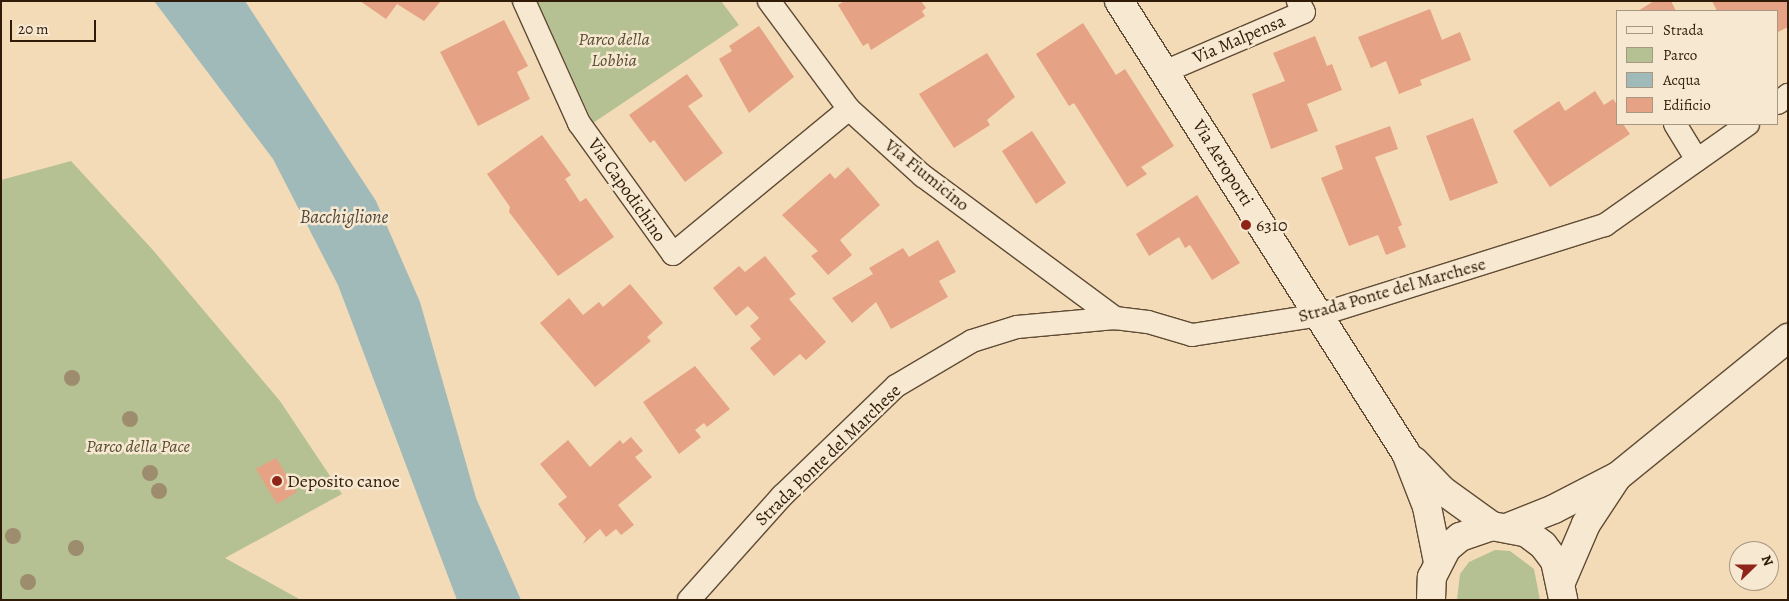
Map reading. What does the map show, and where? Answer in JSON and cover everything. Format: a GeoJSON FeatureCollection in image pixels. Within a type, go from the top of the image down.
{"type":"FeatureCollection","features":[{"type":"Feature","properties":{"kind":"street","name":"Via Capodichino"},"geometry":{"type":"LineString","coordinates":[[524,1],[579,122],[673,254],[849,109]]}},
{"type":"Feature","properties":{"kind":"street","name":"Via Fiumicino"},"geometry":{"type":"LineString","coordinates":[[769,1],[849,109],[923,176],[1115,318]]}},
{"type":"Feature","properties":{"kind":"street","name":"Via Aeroporti"},"geometry":{"type":"LineString","coordinates":[[1119,1],[1406,453],[1427,507],[1438,562]]}},
{"type":"Feature","properties":{"kind":"street","name":"Via Malpensa"},"geometry":{"type":"LineString","coordinates":[[1164,72],[1304,12],[1298,1]]}},
{"type":"Feature","properties":{"kind":"street"},"geometry":{"type":"LineString","coordinates":[[1676,125],[1697,160]]}},
{"type":"Feature","properties":{"kind":"street","name":"Strada Ponte del Marchese"},"geometry":{"type":"LineString","coordinates":[[689,600],[782,496],[896,386],[928,365],[972,341],[1017,327],[1115,318],[1148,322],[1192,334],[1319,315],[1605,224],[1747,125]]}},
{"type":"Feature","properties":{"kind":"street"},"geometry":{"type":"LineString","coordinates":[[1429,598],[1438,562],[1460,536],[1554,510],[1618,476],[1788,338]]}},
{"type":"Feature","properties":{"kind":"street","name":"Via Aeroporti"},"geometry":{"type":"LineString","coordinates":[[1406,453],[1442,490],[1500,526]]}},
{"type":"Feature","properties":{"kind":"street"},"geometry":{"type":"LineString","coordinates":[[1562,590],[1586,524],[1618,476]]}},
{"type":"Feature","properties":{"kind":"street"},"geometry":{"type":"LineString","coordinates":[[1500,526],[1543,545],[1556,561],[1562,590]]}},
{"type":"Feature","properties":{"kind":"green space","name":"Parco della Lobbia"},"geometry":{"type":"Polygon","coordinates":[[[537,1],[721,1],[739,25],[593,123],[537,1]]]}},
{"type":"Feature","properties":{"kind":"green space","name":"Parco della Pace"},"geometry":{"type":"Polygon","coordinates":[[[71,161],[152,249],[280,401],[342,494],[225,558],[301,600],[1,600],[1,180],[71,161]]]}},
{"type":"Feature","properties":{"kind":"green space"},"geometry":{"type":"Polygon","coordinates":[[[1495,550],[1510,551],[1534,569],[1540,600],[1457,600],[1460,574],[1469,562],[1495,550]]]}},
{"type":"Feature","properties":{"kind":"water","name":"Bacchiglione"},"geometry":{"type":"Polygon","coordinates":[[[154,1],[245,1],[376,201],[420,302],[476,498],[521,600],[457,600],[338,285],[273,159],[154,1]]]}},
{"type":"Feature","properties":{"kind":"building"},"geometry":{"type":"Polygon","coordinates":[[[360,1],[441,1],[424,21],[397,4],[386,19],[360,1]]]}},
{"type":"Feature","properties":{"kind":"building"},"geometry":{"type":"Polygon","coordinates":[[[844,1],[921,1],[926,8],[922,11],[925,16],[871,50],[868,43],[863,46],[838,5],[844,1]]]}},
{"type":"Feature","properties":{"kind":"building"},"geometry":{"type":"Polygon","coordinates":[[[1654,1],[1671,1],[1676,10],[1640,10],[1654,1]]]}},
{"type":"Feature","properties":{"kind":"building"},"geometry":{"type":"Polygon","coordinates":[[[1712,1],[1788,1],[1788,27],[1779,32],[1779,10],[1716,10],[1712,1]]]}},
{"type":"Feature","properties":{"kind":"building"},"geometry":{"type":"Polygon","coordinates":[[[1430,9],[1442,40],[1460,32],[1471,60],[1420,80],[1422,85],[1399,94],[1386,61],[1371,68],[1358,37],[1430,9]]]}},
{"type":"Feature","properties":{"kind":"building"},"geometry":{"type":"Polygon","coordinates":[[[504,20],[528,66],[517,72],[530,99],[478,126],[440,52],[504,20]]]}},
{"type":"Feature","properties":{"kind":"building"},"geometry":{"type":"Polygon","coordinates":[[[1083,23],[1116,75],[1125,69],[1174,146],[1141,167],[1147,174],[1127,187],[1074,103],[1069,106],[1036,54],[1083,23]]]}},
{"type":"Feature","properties":{"kind":"building"},"geometry":{"type":"Polygon","coordinates":[[[759,26],[794,77],[749,113],[719,59],[732,51],[729,46],[759,26]]]}},
{"type":"Feature","properties":{"kind":"building"},"geometry":{"type":"Polygon","coordinates":[[[1315,36],[1327,66],[1332,64],[1342,90],[1307,104],[1318,131],[1271,149],[1252,94],[1285,81],[1273,53],[1315,36]]]}},
{"type":"Feature","properties":{"kind":"building"},"geometry":{"type":"Polygon","coordinates":[[[987,53],[1015,97],[987,120],[990,125],[954,148],[919,94],[987,53]]]}},
{"type":"Feature","properties":{"kind":"building"},"geometry":{"type":"Polygon","coordinates":[[[687,74],[703,96],[688,106],[723,153],[685,182],[654,140],[650,143],[629,115],[687,74]]]}},
{"type":"Feature","properties":{"kind":"building"},"geometry":{"type":"Polygon","coordinates":[[[1595,91],[1604,105],[1613,99],[1616,103],[1616,125],[1624,125],[1630,134],[1550,187],[1513,131],[1559,101],[1565,111],[1595,91]]]}},
{"type":"Feature","properties":{"kind":"building"},"geometry":{"type":"Polygon","coordinates":[[[1473,118],[1498,183],[1450,201],[1426,136],[1473,118]]]}},
{"type":"Feature","properties":{"kind":"building"},"geometry":{"type":"Polygon","coordinates":[[[1390,126],[1398,149],[1375,157],[1402,225],[1398,227],[1406,247],[1386,255],[1378,235],[1349,246],[1321,178],[1343,169],[1335,146],[1390,126]]]}},
{"type":"Feature","properties":{"kind":"building"},"geometry":{"type":"Polygon","coordinates":[[[1032,131],[1066,183],[1036,204],[1002,151],[1032,131]]]}},
{"type":"Feature","properties":{"kind":"building"},"geometry":{"type":"Polygon","coordinates":[[[542,135],[571,175],[565,179],[580,202],[586,198],[614,237],[558,276],[509,212],[510,207],[487,174],[542,135]]]}},
{"type":"Feature","properties":{"kind":"building"},"geometry":{"type":"Polygon","coordinates":[[[848,167],[880,205],[840,240],[852,255],[828,275],[811,256],[818,251],[782,215],[830,173],[835,179],[848,167]]]}},
{"type":"Feature","properties":{"kind":"building"},"geometry":{"type":"Polygon","coordinates":[[[1197,195],[1240,263],[1212,280],[1190,245],[1185,248],[1179,237],[1149,256],[1136,234],[1197,195]]]}},
{"type":"Feature","properties":{"kind":"building"},"geometry":{"type":"Polygon","coordinates":[[[938,240],[956,272],[939,281],[948,297],[891,329],[876,302],[852,323],[832,298],[873,274],[869,268],[903,248],[909,257],[938,240]]]}},
{"type":"Feature","properties":{"kind":"building"},"geometry":{"type":"Polygon","coordinates":[[[765,256],[796,294],[789,299],[826,342],[806,360],[800,354],[774,376],[750,348],[761,339],[750,326],[759,318],[748,306],[736,316],[713,288],[739,266],[745,272],[765,256]]]}},
{"type":"Feature","properties":{"kind":"building"},"geometry":{"type":"Polygon","coordinates":[[[630,284],[663,323],[647,337],[651,341],[595,387],[540,323],[569,298],[583,315],[599,302],[603,307],[630,284]]]}},
{"type":"Feature","properties":{"kind":"building"},"geometry":{"type":"Polygon","coordinates":[[[695,366],[730,409],[707,427],[704,423],[695,430],[701,437],[679,454],[643,402],[695,366]]]}},
{"type":"Feature","properties":{"kind":"building"},"geometry":{"type":"Polygon","coordinates":[[[631,437],[643,451],[635,457],[652,477],[618,505],[634,525],[621,535],[616,529],[606,537],[600,529],[583,544],[586,538],[558,504],[567,497],[540,464],[568,440],[590,467],[620,440],[623,444],[631,437]]]}},
{"type":"Feature","properties":{"kind":"building","name":"Deposito canoe"},"geometry":{"type":"Polygon","coordinates":[[[276,458],[297,492],[277,504],[256,469],[276,458]]]}},
{"type":"Feature","properties":{"kind":"place","name":"6310"},"geometry":{"type":"Point","coordinates":[1246,225]}},
{"type":"Feature","properties":{"kind":"place","name":"Deposito canoe"},"geometry":{"type":"Point","coordinates":[277,481]}}]}
